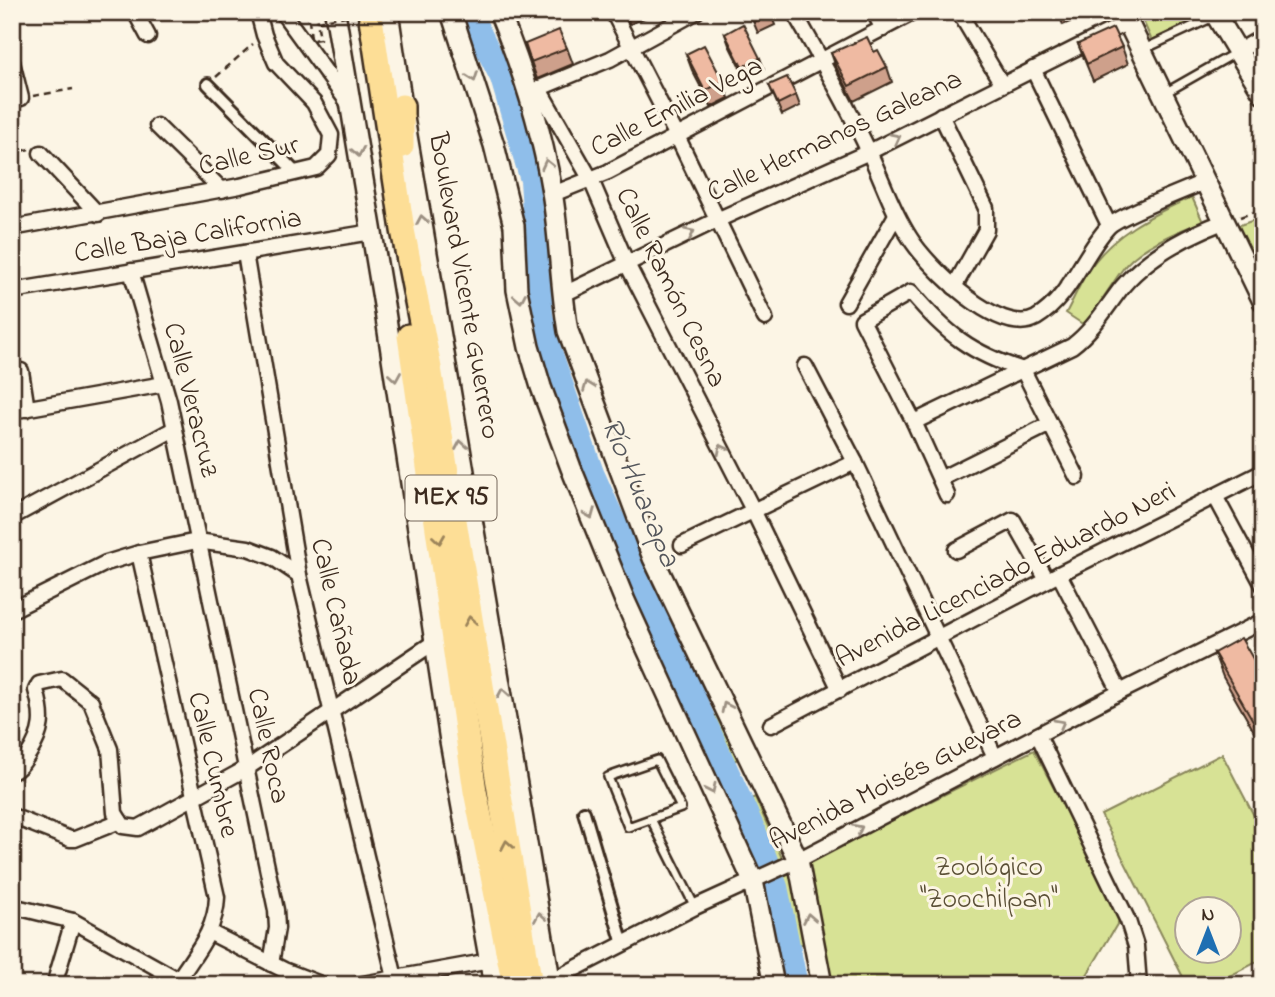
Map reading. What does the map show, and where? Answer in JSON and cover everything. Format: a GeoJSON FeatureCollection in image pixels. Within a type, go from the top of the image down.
{"type":"FeatureCollection","features":[{"type":"Feature","properties":{"kind":"highway","name":"MEX 95"},"geometry":{"type":"LineString","coordinates":[[354,12],[408,333],[475,791],[514,985]]}},
{"type":"Feature","properties":{"kind":"highway","name":"Boulevard Vicente Guerrero"},"geometry":{"type":"LineString","coordinates":[[370,12],[403,230],[544,984]]}},
{"type":"Feature","properties":{"kind":"highway"},"geometry":{"type":"LineString","coordinates":[[402,106],[403,230]]}},
{"type":"Feature","properties":{"kind":"highway"},"geometry":{"type":"LineString","coordinates":[[450,741],[475,791]]}},
{"type":"Feature","properties":{"kind":"main road"},"geometry":{"type":"LineString","coordinates":[[335,12],[372,232],[450,741],[495,985]]}},
{"type":"Feature","properties":{"kind":"main road","name":"Boulevard Vicente Guerrero"},"geometry":{"type":"LineString","coordinates":[[388,12],[544,984]]}},
{"type":"Feature","properties":{"kind":"main road"},"geometry":{"type":"LineString","coordinates":[[451,12],[494,145],[514,226],[517,290],[527,336],[553,420],[625,601],[754,881],[774,985]]}},
{"type":"Feature","properties":{"kind":"main road"},"geometry":{"type":"LineString","coordinates":[[499,12],[534,91],[553,194],[568,331],[653,558],[797,860],[822,985]]}},
{"type":"Feature","properties":{"kind":"main road"},"geometry":{"type":"LineString","coordinates":[[1215,14],[1263,93]]}},
{"type":"Feature","properties":{"kind":"main road"},"geometry":{"type":"LineString","coordinates":[[1125,17],[1263,301]]}},
{"type":"Feature","properties":{"kind":"street"},"geometry":{"type":"LineString","coordinates":[[135,12],[148,36]]}},
{"type":"Feature","properties":{"kind":"street","name":"Calle Sur"},"geometry":{"type":"LineString","coordinates":[[12,228],[222,190],[316,168],[329,155],[331,135],[314,103],[276,64],[258,12]]}},
{"type":"Feature","properties":{"kind":"street"},"geometry":{"type":"LineString","coordinates":[[264,35],[273,12]]}},
{"type":"Feature","properties":{"kind":"street"},"geometry":{"type":"LineString","coordinates":[[282,12],[350,105]]}},
{"type":"Feature","properties":{"kind":"street"},"geometry":{"type":"LineString","coordinates":[[613,12],[677,136],[765,318]]}},
{"type":"Feature","properties":{"kind":"street"},"geometry":{"type":"LineString","coordinates":[[534,91],[632,48],[696,12]]}},
{"type":"Feature","properties":{"kind":"street"},"geometry":{"type":"LineString","coordinates":[[794,12],[869,152],[896,215],[910,239],[934,270],[954,287],[1003,319],[1018,322],[1034,319],[1065,289],[1110,225],[1203,182]]}},
{"type":"Feature","properties":{"kind":"street"},"geometry":{"type":"LineString","coordinates":[[874,12],[883,29]]}},
{"type":"Feature","properties":{"kind":"street","name":"Calle Emilia Vega"},"geometry":{"type":"LineString","coordinates":[[553,194],[591,180],[914,12]]}},
{"type":"Feature","properties":{"kind":"street"},"geometry":{"type":"LineString","coordinates":[[959,12],[1002,84]]}},
{"type":"Feature","properties":{"kind":"street","name":"Calle Hermanos Galeana"},"geometry":{"type":"LineString","coordinates":[[562,295],[717,220],[869,152],[1033,69],[1125,17]]}},
{"type":"Feature","properties":{"kind":"street"},"geometry":{"type":"LineString","coordinates":[[1237,52],[1263,37]]}},
{"type":"Feature","properties":{"kind":"street"},"geometry":{"type":"LineString","coordinates":[[12,62],[21,98]]}},
{"type":"Feature","properties":{"kind":"street"},"geometry":{"type":"LineString","coordinates":[[1033,69],[1110,225]]}},
{"type":"Feature","properties":{"kind":"street"},"geometry":{"type":"LineString","coordinates":[[208,84],[296,173]]}},
{"type":"Feature","properties":{"kind":"street","name":"Calle Ramón Cesna"},"geometry":{"type":"LineString","coordinates":[[534,91],[591,180],[627,264],[753,510],[840,690]]}},
{"type":"Feature","properties":{"kind":"street"},"geometry":{"type":"LineString","coordinates":[[941,116],[986,208],[988,219],[986,230],[954,287]]}},
{"type":"Feature","properties":{"kind":"street"},"geometry":{"type":"LineString","coordinates":[[158,126],[222,190]]}},
{"type":"Feature","properties":{"kind":"street"},"geometry":{"type":"LineString","coordinates":[[41,153],[98,214]]}},
{"type":"Feature","properties":{"kind":"street"},"geometry":{"type":"LineString","coordinates":[[846,303],[896,215]]}},
{"type":"Feature","properties":{"kind":"street"},"geometry":{"type":"LineString","coordinates":[[914,422],[1072,346],[1086,335],[1124,286],[1152,258],[1200,231],[1223,222]]}},
{"type":"Feature","properties":{"kind":"street","name":"Calle Baja California"},"geometry":{"type":"LineString","coordinates":[[12,291],[372,232]]}},
{"type":"Feature","properties":{"kind":"street","name":"Calle Cañada"},"geometry":{"type":"LineString","coordinates":[[245,253],[299,575],[395,978]]}},
{"type":"Feature","properties":{"kind":"street","name":"Calle Veracruz"},"geometry":{"type":"LineString","coordinates":[[131,271],[164,384],[197,541]]}},
{"type":"Feature","properties":{"kind":"street"},"geometry":{"type":"LineString","coordinates":[[947,495],[914,422],[862,320],[911,292],[934,320],[965,344],[991,360],[1023,370],[1076,477]]}},
{"type":"Feature","properties":{"kind":"street"},"geometry":{"type":"LineString","coordinates":[[806,366],[995,757]]}},
{"type":"Feature","properties":{"kind":"street"},"geometry":{"type":"LineString","coordinates":[[21,371],[20,410],[164,384]]}},
{"type":"Feature","properties":{"kind":"street"},"geometry":{"type":"LineString","coordinates":[[940,479],[1050,424]]}},
{"type":"Feature","properties":{"kind":"street"},"geometry":{"type":"LineString","coordinates":[[12,517],[174,429]]}},
{"type":"Feature","properties":{"kind":"street"},"geometry":{"type":"LineString","coordinates":[[682,545],[855,463]]}},
{"type":"Feature","properties":{"kind":"street","name":"Avenida Licenciado Eduardo Neri"},"geometry":{"type":"LineString","coordinates":[[771,725],[1053,577],[1263,472]]}},
{"type":"Feature","properties":{"kind":"street"},"geometry":{"type":"LineString","coordinates":[[1215,496],[1263,585]]}},
{"type":"Feature","properties":{"kind":"street"},"geometry":{"type":"LineString","coordinates":[[956,550],[1013,520],[1053,577],[1120,692]]}},
{"type":"Feature","properties":{"kind":"street"},"geometry":{"type":"LineString","coordinates":[[12,610],[106,564],[139,553],[197,541],[248,548],[272,557],[299,575]]}},
{"type":"Feature","properties":{"kind":"street","name":"Calle Roca"},"geometry":{"type":"LineString","coordinates":[[197,541],[276,910],[277,928],[271,964]]}},
{"type":"Feature","properties":{"kind":"street","name":"Calle Cumbre"},"geometry":{"type":"LineString","coordinates":[[139,553],[217,897],[216,915],[183,982]]}},
{"type":"Feature","properties":{"kind":"street","name":"Avenida Moisés Guevara"},"geometry":{"type":"LineString","coordinates":[[544,984],[695,907],[797,860],[1263,621]]}},
{"type":"Feature","properties":{"kind":"street"},"geometry":{"type":"LineString","coordinates":[[12,772],[19,769],[39,738],[42,709],[36,690],[39,684],[62,679],[91,702],[110,749],[115,813],[123,826],[138,828],[247,768],[436,641]]}},
{"type":"Feature","properties":{"kind":"street"},"geometry":{"type":"LineString","coordinates":[[1038,735],[1128,921],[1136,946],[1139,985]]}},
{"type":"Feature","properties":{"kind":"street"},"geometry":{"type":"LineString","coordinates":[[584,812],[623,944]]}},
{"type":"Feature","properties":{"kind":"street"},"geometry":{"type":"LineString","coordinates":[[12,816],[70,839],[120,821]]}},
{"type":"Feature","properties":{"kind":"street"},"geometry":{"type":"LineString","coordinates":[[12,906],[73,921],[183,982]]}},
{"type":"Feature","properties":{"kind":"street"},"geometry":{"type":"LineString","coordinates":[[56,978],[73,921]]}},
{"type":"Feature","properties":{"kind":"street"},"geometry":{"type":"LineString","coordinates":[[209,932],[271,964],[323,985]]}},
{"type":"Feature","properties":{"kind":"street"},"geometry":{"type":"LineString","coordinates":[[357,985],[491,961]]}},
{"type":"Feature","properties":{"kind":"lane"},"geometry":{"type":"LineString","coordinates":[[1141,51],[1215,14]]}},
{"type":"Feature","properties":{"kind":"lane"},"geometry":{"type":"LineString","coordinates":[[1162,94],[1237,52]]}},
{"type":"Feature","properties":{"kind":"lane"},"geometry":{"type":"LineString","coordinates":[[657,760],[681,808],[651,819],[628,827],[608,777],[657,760]]}},
{"type":"Feature","properties":{"kind":"lane"},"geometry":{"type":"LineString","coordinates":[[651,819],[695,907]]}},
{"type":"Feature","properties":{"kind":"path"},"geometry":{"type":"LineString","coordinates":[[309,19],[312,40],[320,39],[317,20],[370,12]]}},
{"type":"Feature","properties":{"kind":"path"},"geometry":{"type":"LineString","coordinates":[[208,84],[264,35]]}},
{"type":"Feature","properties":{"kind":"path"},"geometry":{"type":"LineString","coordinates":[[21,98],[73,89]]}},
{"type":"Feature","properties":{"kind":"path"},"geometry":{"type":"LineString","coordinates":[[1223,222],[1263,209]]}},
{"type":"Feature","properties":{"kind":"green space"},"geometry":{"type":"Polygon","coordinates":[[[1139,12],[1197,12],[1200,16],[1152,41],[1139,12]]]}},
{"type":"Feature","properties":{"kind":"green space"},"geometry":{"type":"Polygon","coordinates":[[[1192,197],[1203,222],[1159,241],[1138,254],[1122,270],[1084,325],[1066,313],[1086,274],[1107,248],[1133,227],[1192,197]]]}},
{"type":"Feature","properties":{"kind":"green space"},"geometry":{"type":"Polygon","coordinates":[[[1263,217],[1263,279],[1234,227],[1263,217]]]}},
{"type":"Feature","properties":{"kind":"green space"},"geometry":{"type":"Polygon","coordinates":[[[718,714],[738,759],[712,771],[692,727],[718,714]]]}},
{"type":"Feature","properties":{"kind":"green space","name":"Zoológico \"Zoochilpan\""},"geometry":{"type":"Polygon","coordinates":[[[1034,750],[1119,921],[1081,985],[832,985],[806,863],[1034,750]]]}},
{"type":"Feature","properties":{"kind":"green space"},"geometry":{"type":"Polygon","coordinates":[[[1222,754],[1263,833],[1263,959],[1212,985],[1187,985],[1177,965],[1244,965],[1244,895],[1174,895],[1174,959],[1101,815],[1222,754]]]}},
{"type":"Feature","properties":{"kind":"green space"},"geometry":{"type":"Polygon","coordinates":[[[755,797],[782,858],[755,870],[728,809],[755,797]]]}},
{"type":"Feature","properties":{"kind":"green space"},"geometry":{"type":"Polygon","coordinates":[[[791,872],[807,943],[773,950],[759,887],[791,872]]]}},
{"type":"Feature","properties":{"kind":"building"},"geometry":{"type":"Polygon","coordinates":[[[750,12],[770,12],[771,14],[754,22],[750,12]]]}},
{"type":"Feature","properties":{"kind":"building"},"geometry":{"type":"Polygon","coordinates":[[[743,24],[760,58],[742,67],[725,34],[743,24]]]}},
{"type":"Feature","properties":{"kind":"building"},"geometry":{"type":"Polygon","coordinates":[[[1113,28],[1122,47],[1087,64],[1078,44],[1113,28]]]}},
{"type":"Feature","properties":{"kind":"building"},"geometry":{"type":"Polygon","coordinates":[[[559,30],[567,48],[531,62],[525,44],[559,30]]]}},
{"type":"Feature","properties":{"kind":"building"},"geometry":{"type":"Polygon","coordinates":[[[867,37],[874,52],[878,50],[887,67],[849,86],[831,53],[867,37]]]}},
{"type":"Feature","properties":{"kind":"building"},"geometry":{"type":"Polygon","coordinates":[[[704,45],[723,81],[705,91],[686,54],[704,45]]]}},
{"type":"Feature","properties":{"kind":"building"},"geometry":{"type":"Polygon","coordinates":[[[787,77],[796,95],[778,104],[769,85],[787,77]]]}},
{"type":"Feature","properties":{"kind":"building"},"geometry":{"type":"Polygon","coordinates":[[[1241,638],[1263,676],[1263,738],[1214,653],[1241,638]]]}},
{"type":"Feature","properties":{"kind":"waterway","name":"Río Huacapa"},"geometry":{"type":"LineString","coordinates":[[472,12],[473,20],[502,78],[532,180],[541,315],[550,352],[592,473],[759,842],[776,887],[796,985]]}}]}
